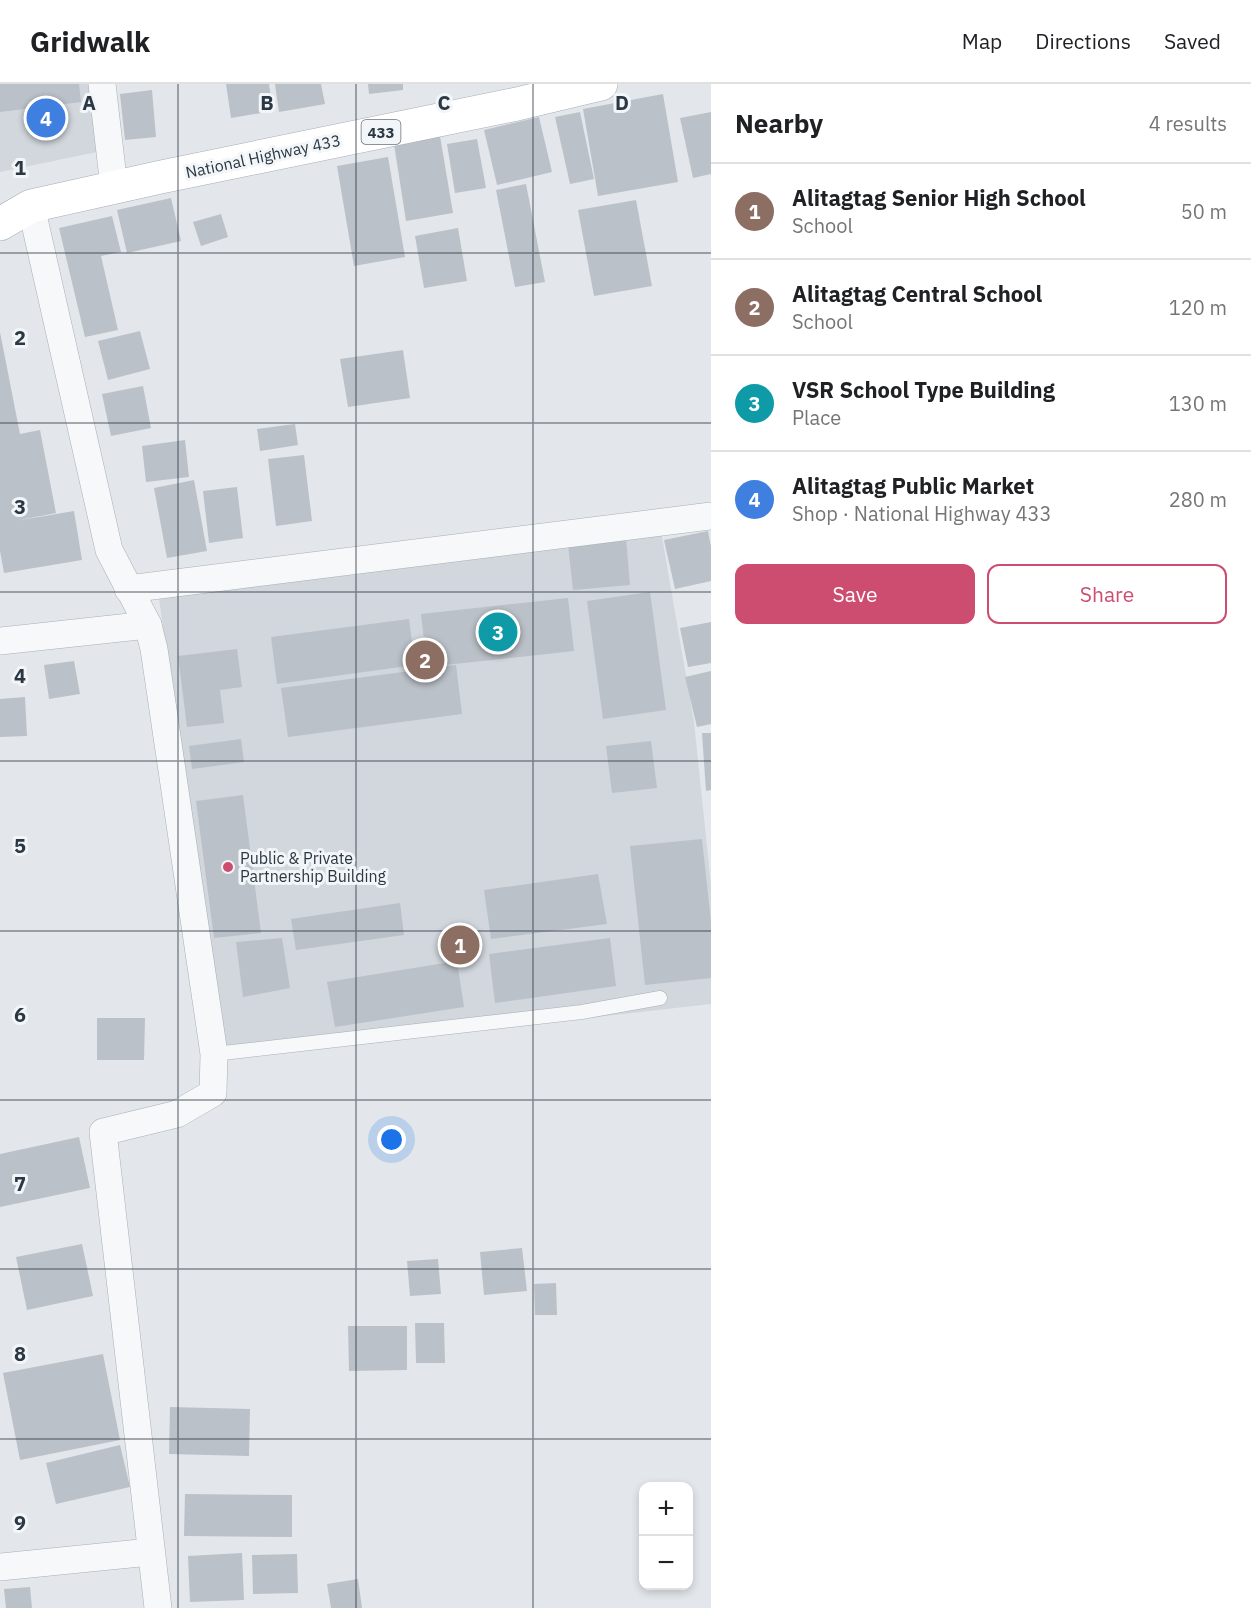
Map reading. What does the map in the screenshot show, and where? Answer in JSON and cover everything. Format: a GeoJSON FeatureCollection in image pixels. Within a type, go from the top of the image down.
{"type":"FeatureCollection","features":[{"type":"Feature","properties":{"kind":"main road","name":"National Highway 433"},"geometry":{"type":"LineString","coordinates":[[0,224],[16,204],[114,187],[517,104],[601,84]]}},
{"type":"Feature","properties":{"kind":"street"},"geometry":{"type":"LineString","coordinates":[[102,84],[114,187]]}},
{"type":"Feature","properties":{"kind":"street"},"geometry":{"type":"LineString","coordinates":[[16,204],[109,550],[148,625],[154,648],[214,1054],[213,1094],[177,1114],[103,1132],[158,1608]]}},
{"type":"Feature","properties":{"kind":"street"},"geometry":{"type":"LineString","coordinates":[[128,589],[711,516]]}},
{"type":"Feature","properties":{"kind":"street"},"geometry":{"type":"LineString","coordinates":[[0,641],[148,625]]}},
{"type":"Feature","properties":{"kind":"street"},"geometry":{"type":"LineString","coordinates":[[0,1567],[150,1552]]}},
{"type":"Feature","properties":{"kind":"lane"},"geometry":{"type":"LineString","coordinates":[[214,1054],[582,1012],[660,998]]}},
{"type":"Feature","properties":{"kind":"shaded area"},"geometry":{"type":"Polygon","coordinates":[[[0,84],[89,84],[97,152],[0,172],[0,84]]]}},
{"type":"Feature","properties":{"kind":"shaded area"},"geometry":{"type":"Polygon","coordinates":[[[661,531],[694,722],[711,885],[711,1004],[227,1059],[185,787],[159,598],[661,531]]]}},
{"type":"Feature","properties":{"kind":"building"},"geometry":{"type":"Polygon","coordinates":[[[0,84],[79,84],[81,102],[0,112],[0,84]]]}},
{"type":"Feature","properties":{"kind":"building"},"geometry":{"type":"Polygon","coordinates":[[[226,84],[269,84],[273,111],[231,118],[226,84]]]}},
{"type":"Feature","properties":{"kind":"building"},"geometry":{"type":"Polygon","coordinates":[[[275,84],[321,84],[325,104],[279,112],[275,84]]]}},
{"type":"Feature","properties":{"kind":"building"},"geometry":{"type":"Polygon","coordinates":[[[368,84],[403,84],[403,90],[369,94],[368,84]]]}},
{"type":"Feature","properties":{"kind":"building"},"geometry":{"type":"Polygon","coordinates":[[[152,90],[156,137],[125,140],[120,94],[152,90]]]}},
{"type":"Feature","properties":{"kind":"building"},"geometry":{"type":"Polygon","coordinates":[[[663,94],[678,182],[598,196],[583,109],[663,94]]]}},
{"type":"Feature","properties":{"kind":"building"},"geometry":{"type":"Polygon","coordinates":[[[580,112],[594,179],[570,184],[555,117],[580,112]]]}},
{"type":"Feature","properties":{"kind":"building"},"geometry":{"type":"Polygon","coordinates":[[[711,112],[711,174],[693,178],[680,118],[711,112]]]}},
{"type":"Feature","properties":{"kind":"building"},"geometry":{"type":"Polygon","coordinates":[[[539,117],[552,172],[497,185],[484,130],[539,117]]]}},
{"type":"Feature","properties":{"kind":"building"},"geometry":{"type":"Polygon","coordinates":[[[440,136],[453,213],[406,221],[394,144],[440,136]]]}},
{"type":"Feature","properties":{"kind":"building"},"geometry":{"type":"Polygon","coordinates":[[[477,139],[486,188],[455,193],[447,144],[477,139]]]}},
{"type":"Feature","properties":{"kind":"building"},"geometry":{"type":"Polygon","coordinates":[[[388,157],[405,257],[354,266],[337,166],[388,157]]]}},
{"type":"Feature","properties":{"kind":"building"},"geometry":{"type":"Polygon","coordinates":[[[526,184],[545,282],[515,287],[496,190],[526,184]]]}},
{"type":"Feature","properties":{"kind":"building"},"geometry":{"type":"Polygon","coordinates":[[[171,198],[181,241],[127,253],[117,210],[171,198]]]}},
{"type":"Feature","properties":{"kind":"building"},"geometry":{"type":"Polygon","coordinates":[[[636,200],[652,286],[594,296],[578,210],[636,200]]]}},
{"type":"Feature","properties":{"kind":"building"},"geometry":{"type":"Polygon","coordinates":[[[221,214],[228,237],[201,246],[193,222],[221,214]]]}},
{"type":"Feature","properties":{"kind":"building"},"geometry":{"type":"Polygon","coordinates":[[[112,216],[121,252],[101,256],[118,330],[85,337],[59,228],[112,216]]]}},
{"type":"Feature","properties":{"kind":"building"},"geometry":{"type":"Polygon","coordinates":[[[458,228],[467,281],[424,288],[415,236],[458,228]]]}},
{"type":"Feature","properties":{"kind":"building"},"geometry":{"type":"Polygon","coordinates":[[[140,331],[150,369],[108,380],[98,341],[140,331]]]}},
{"type":"Feature","properties":{"kind":"building"},"geometry":{"type":"Polygon","coordinates":[[[0,332],[20,434],[40,430],[56,513],[15,521],[74,511],[82,560],[4,573],[0,551],[0,332]]]}},
{"type":"Feature","properties":{"kind":"building"},"geometry":{"type":"Polygon","coordinates":[[[403,350],[410,398],[348,407],[340,359],[403,350]]]}},
{"type":"Feature","properties":{"kind":"building"},"geometry":{"type":"Polygon","coordinates":[[[143,386],[151,428],[111,436],[102,394],[143,386]]]}},
{"type":"Feature","properties":{"kind":"building"},"geometry":{"type":"Polygon","coordinates":[[[295,424],[298,445],[260,451],[257,429],[295,424]]]}},
{"type":"Feature","properties":{"kind":"building"},"geometry":{"type":"Polygon","coordinates":[[[185,440],[189,477],[146,482],[142,446],[185,440]]]}},
{"type":"Feature","properties":{"kind":"building"},"geometry":{"type":"Polygon","coordinates":[[[304,455],[312,521],[276,526],[268,459],[304,455]]]}},
{"type":"Feature","properties":{"kind":"building"},"geometry":{"type":"Polygon","coordinates":[[[194,480],[207,551],[167,558],[154,488],[194,480]]]}},
{"type":"Feature","properties":{"kind":"building"},"geometry":{"type":"Polygon","coordinates":[[[237,487],[243,538],[209,543],[203,491],[237,487]]]}},
{"type":"Feature","properties":{"kind":"building"},"geometry":{"type":"Polygon","coordinates":[[[708,531],[711,547],[711,581],[675,589],[664,540],[708,531]]]}},
{"type":"Feature","properties":{"kind":"building"},"geometry":{"type":"Polygon","coordinates":[[[626,538],[630,585],[573,590],[568,544],[626,538]]]}},
{"type":"Feature","properties":{"kind":"building"},"geometry":{"type":"Polygon","coordinates":[[[650,592],[666,710],[603,719],[587,601],[650,592]]]}},
{"type":"Feature","properties":{"kind":"building"},"geometry":{"type":"Polygon","coordinates":[[[568,598],[574,651],[427,667],[421,614],[568,598]]]}},
{"type":"Feature","properties":{"kind":"building"},"geometry":{"type":"Polygon","coordinates":[[[409,619],[415,665],[277,684],[271,637],[409,619]]]}},
{"type":"Feature","properties":{"kind":"building"},"geometry":{"type":"Polygon","coordinates":[[[711,622],[711,663],[688,667],[680,628],[711,622]]]}},
{"type":"Feature","properties":{"kind":"building"},"geometry":{"type":"Polygon","coordinates":[[[237,649],[242,687],[220,690],[224,723],[187,727],[178,656],[237,649]]]}},
{"type":"Feature","properties":{"kind":"building"},"geometry":{"type":"Polygon","coordinates":[[[74,661],[80,694],[49,699],[44,665],[74,661]]]}},
{"type":"Feature","properties":{"kind":"building"},"geometry":{"type":"Polygon","coordinates":[[[456,665],[462,714],[288,737],[281,688],[456,665]]]}},
{"type":"Feature","properties":{"kind":"building"},"geometry":{"type":"Polygon","coordinates":[[[711,671],[711,724],[697,727],[685,677],[711,671]]]}},
{"type":"Feature","properties":{"kind":"building"},"geometry":{"type":"Polygon","coordinates":[[[25,697],[27,736],[0,737],[0,699],[25,697]]]}},
{"type":"Feature","properties":{"kind":"building"},"geometry":{"type":"Polygon","coordinates":[[[702,733],[711,733],[711,790],[706,791],[702,733]]]}},
{"type":"Feature","properties":{"kind":"building"},"geometry":{"type":"Polygon","coordinates":[[[241,739],[244,762],[192,769],[189,746],[241,739]]]}},
{"type":"Feature","properties":{"kind":"building"},"geometry":{"type":"Polygon","coordinates":[[[651,741],[657,788],[612,793],[606,746],[651,741]]]}},
{"type":"Feature","properties":{"kind":"building","name":"Public & Private Partnership Building"},"geometry":{"type":"Polygon","coordinates":[[[243,795],[261,933],[214,938],[196,801],[243,795]]]}},
{"type":"Feature","properties":{"kind":"building"},"geometry":{"type":"Polygon","coordinates":[[[702,839],[711,922],[711,978],[645,985],[630,846],[702,839]]]}},
{"type":"Feature","properties":{"kind":"building"},"geometry":{"type":"Polygon","coordinates":[[[598,874],[607,924],[491,939],[484,890],[598,874]]]}},
{"type":"Feature","properties":{"kind":"building"},"geometry":{"type":"Polygon","coordinates":[[[400,903],[404,935],[296,950],[291,919],[400,903]]]}},
{"type":"Feature","properties":{"kind":"building"},"geometry":{"type":"Polygon","coordinates":[[[282,938],[290,988],[243,997],[236,942],[282,938]]]}},
{"type":"Feature","properties":{"kind":"building"},"geometry":{"type":"Polygon","coordinates":[[[610,938],[616,986],[495,1003],[489,954],[610,938]]]}},
{"type":"Feature","properties":{"kind":"building"},"geometry":{"type":"Polygon","coordinates":[[[457,961],[464,1007],[335,1027],[327,982],[457,961]]]}},
{"type":"Feature","properties":{"kind":"building"},"geometry":{"type":"Polygon","coordinates":[[[97,1018],[145,1018],[144,1060],[97,1060],[97,1018]]]}},
{"type":"Feature","properties":{"kind":"building"},"geometry":{"type":"Polygon","coordinates":[[[79,1137],[90,1188],[0,1207],[0,1154],[79,1137]]]}},
{"type":"Feature","properties":{"kind":"building"},"geometry":{"type":"Polygon","coordinates":[[[82,1244],[93,1296],[27,1310],[16,1257],[82,1244]]]}},
{"type":"Feature","properties":{"kind":"building"},"geometry":{"type":"Polygon","coordinates":[[[522,1248],[527,1291],[484,1295],[480,1252],[522,1248]]]}},
{"type":"Feature","properties":{"kind":"building"},"geometry":{"type":"Polygon","coordinates":[[[438,1259],[441,1294],[410,1296],[407,1261],[438,1259]]]}},
{"type":"Feature","properties":{"kind":"building"},"geometry":{"type":"Polygon","coordinates":[[[556,1283],[557,1315],[535,1315],[534,1284],[556,1283]]]}},
{"type":"Feature","properties":{"kind":"building"},"geometry":{"type":"Polygon","coordinates":[[[415,1323],[444,1323],[445,1363],[416,1363],[415,1323]]]}},
{"type":"Feature","properties":{"kind":"building"},"geometry":{"type":"Polygon","coordinates":[[[348,1326],[407,1326],[407,1370],[349,1371],[348,1326]]]}},
{"type":"Feature","properties":{"kind":"building"},"geometry":{"type":"Polygon","coordinates":[[[103,1354],[120,1440],[20,1460],[3,1373],[103,1354]]]}},
{"type":"Feature","properties":{"kind":"building"},"geometry":{"type":"Polygon","coordinates":[[[170,1407],[250,1409],[249,1456],[169,1454],[170,1407]]]}},
{"type":"Feature","properties":{"kind":"building"},"geometry":{"type":"Polygon","coordinates":[[[120,1445],[130,1487],[56,1504],[46,1463],[120,1445]]]}},
{"type":"Feature","properties":{"kind":"building"},"geometry":{"type":"Polygon","coordinates":[[[185,1494],[292,1495],[292,1537],[184,1536],[185,1494]]]}},
{"type":"Feature","properties":{"kind":"building"},"geometry":{"type":"Polygon","coordinates":[[[242,1553],[244,1600],[190,1602],[188,1556],[242,1553]]]}},
{"type":"Feature","properties":{"kind":"building"},"geometry":{"type":"Polygon","coordinates":[[[297,1554],[298,1593],[253,1594],[252,1555],[297,1554]]]}},
{"type":"Feature","properties":{"kind":"building"},"geometry":{"type":"Polygon","coordinates":[[[358,1579],[362,1608],[331,1608],[327,1584],[358,1579]]]}},
{"type":"Feature","properties":{"kind":"building"},"geometry":{"type":"Polygon","coordinates":[[[30,1587],[32,1608],[6,1608],[4,1589],[30,1587]]]}},
{"type":"Feature","properties":{"kind":"place","name":"Alitagtag Public Market"},"geometry":{"type":"Point","coordinates":[46,118]}},
{"type":"Feature","properties":{"kind":"place","name":"VSR School Type Building"},"geometry":{"type":"Point","coordinates":[498,632]}},
{"type":"Feature","properties":{"kind":"place","name":"Alitagtag Central School"},"geometry":{"type":"Point","coordinates":[425,660]}},
{"type":"Feature","properties":{"kind":"place","name":"Public & Private Partnership Building"},"geometry":{"type":"Point","coordinates":[228,867]}},
{"type":"Feature","properties":{"kind":"place","name":"Alitagtag Senior High School"},"geometry":{"type":"Point","coordinates":[460,945]}}]}
